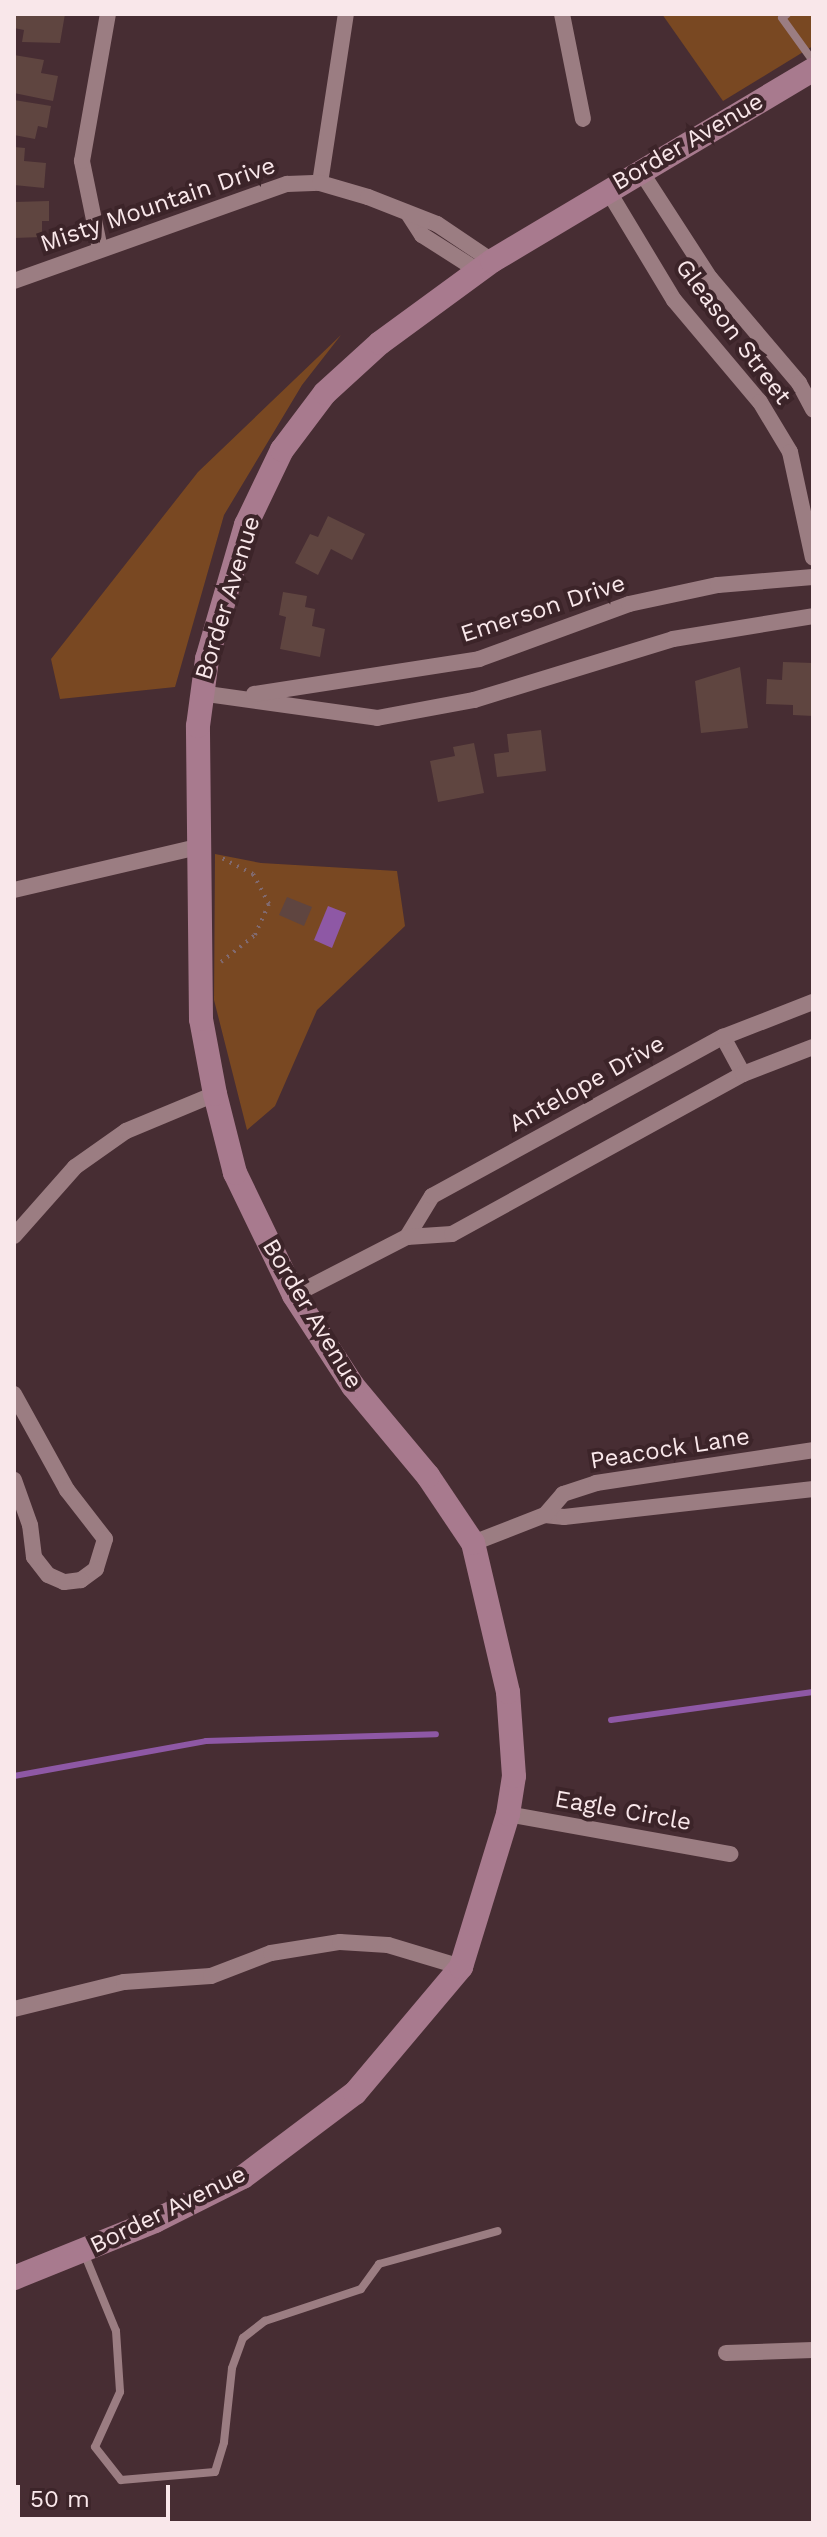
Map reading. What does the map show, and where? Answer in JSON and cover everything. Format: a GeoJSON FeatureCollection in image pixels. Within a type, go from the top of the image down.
{"type":"FeatureCollection","features":[{"type":"Feature","properties":{"kind":"street"},"geometry":{"type":"LineString","coordinates":[[100,249],[82,161],[108,14]]}},
{"type":"Feature","properties":{"kind":"street"},"geometry":{"type":"LineString","coordinates":[[320,183],[346,14]]}},
{"type":"Feature","properties":{"kind":"street"},"geometry":{"type":"LineString","coordinates":[[562,14],[583,119]]}},
{"type":"Feature","properties":{"kind":"street","name":"Border Avenue"},"geometry":{"type":"LineString","coordinates":[[14,2278],[83,2252],[243,2177],[355,2093],[461,1967],[508,1814],[514,1776],[508,1692],[473,1543],[428,1476],[353,1386],[294,1295],[235,1173],[215,1094],[201,1019],[198,847],[200,693],[246,525],[282,450],[325,393],[369,353],[484,266],[607,189],[813,70]]}},
{"type":"Feature","properties":{"kind":"street","name":"Gleason Street"},"geometry":{"type":"LineString","coordinates":[[640,170],[710,278],[799,383],[813,409]]}},
{"type":"Feature","properties":{"kind":"street","name":"Misty Mountain Drive"},"geometry":{"type":"LineString","coordinates":[[14,281],[250,194],[287,184],[320,183],[437,224],[484,266]]}},
{"type":"Feature","properties":{"kind":"street","name":"Gleason Street"},"geometry":{"type":"LineString","coordinates":[[607,189],[674,300],[760,402],[790,452],[813,558]]}},
{"type":"Feature","properties":{"kind":"street","name":"Emerson Drive"},"geometry":{"type":"LineString","coordinates":[[240,696],[479,659],[629,604],[718,585],[813,577]]}},
{"type":"Feature","properties":{"kind":"street","name":"Emerson Drive"},"geometry":{"type":"LineString","coordinates":[[200,693],[240,696],[339,716],[377,718],[474,700],[673,639],[813,616]]}},
{"type":"Feature","properties":{"kind":"street"},"geometry":{"type":"LineString","coordinates":[[14,890],[198,847]]}},
{"type":"Feature","properties":{"kind":"street","name":"Antelope Drive"},"geometry":{"type":"LineString","coordinates":[[407,1237],[432,1196],[723,1037],[813,1002]]}},
{"type":"Feature","properties":{"kind":"street"},"geometry":{"type":"LineString","coordinates":[[723,1037],[743,1074]]}},
{"type":"Feature","properties":{"kind":"street"},"geometry":{"type":"LineString","coordinates":[[294,1295],[407,1237],[452,1234],[743,1074],[813,1047]]}},
{"type":"Feature","properties":{"kind":"street"},"geometry":{"type":"LineString","coordinates":[[14,1236],[32,1210],[88,1158],[126,1131],[215,1094]]}},
{"type":"Feature","properties":{"kind":"street"},"geometry":{"type":"LineString","coordinates":[[14,1394],[67,1490],[105,1539],[96,1569],[81,1580],[64,1582],[48,1575],[34,1557],[14,1480]]}},
{"type":"Feature","properties":{"kind":"street","name":"Peacock Lane"},"geometry":{"type":"LineString","coordinates":[[545,1515],[563,1494],[596,1483],[813,1450]]}},
{"type":"Feature","properties":{"kind":"street","name":"Peacock Lane"},"geometry":{"type":"LineString","coordinates":[[473,1543],[545,1515],[564,1517],[813,1489]]}},
{"type":"Feature","properties":{"kind":"street","name":"Eagle Circle"},"geometry":{"type":"LineString","coordinates":[[508,1814],[730,1854]]}},
{"type":"Feature","properties":{"kind":"street"},"geometry":{"type":"LineString","coordinates":[[14,2009],[124,1982],[211,1976],[271,1953],[340,1942],[388,1945],[461,1967]]}},
{"type":"Feature","properties":{"kind":"street"},"geometry":{"type":"LineString","coordinates":[[726,2353],[813,2350]]}},
{"type":"Feature","properties":{"kind":"lane"},"geometry":{"type":"LineString","coordinates":[[787,14],[782,18],[813,61]]}},
{"type":"Feature","properties":{"kind":"lane"},"geometry":{"type":"LineString","coordinates":[[83,2252],[116,2331],[120,2392],[95,2447],[121,2480],[215,2472],[224,2442],[232,2368],[243,2338],[265,2321],[361,2289],[379,2264],[498,2231]]}},
{"type":"Feature","properties":{"kind":"path"},"geometry":{"type":"LineString","coordinates":[[221,858],[253,874],[265,888],[271,910],[247,944],[221,962]]}},
{"type":"Feature","properties":{"kind":"shaded area"},"geometry":{"type":"Polygon","coordinates":[[[662,14],[813,14],[813,46],[723,101],[662,14]]]}},
{"type":"Feature","properties":{"kind":"shaded area"},"geometry":{"type":"Polygon","coordinates":[[[341,335],[302,385],[224,515],[175,687],[60,699],[51,659],[198,472],[341,335]]]}},
{"type":"Feature","properties":{"kind":"shaded area"},"geometry":{"type":"Polygon","coordinates":[[[215,854],[261,863],[397,871],[405,926],[317,1010],[275,1106],[247,1130],[214,1000],[215,854]]]}},
{"type":"Feature","properties":{"kind":"shaded area"},"geometry":{"type":"Polygon","coordinates":[[[328,906],[346,913],[332,948],[314,940],[328,906]]]}},
{"type":"Feature","properties":{"kind":"building"},"geometry":{"type":"Polygon","coordinates":[[[14,14],[65,14],[60,43],[22,42],[24,30],[14,28],[14,14]]]}},
{"type":"Feature","properties":{"kind":"building"},"geometry":{"type":"Polygon","coordinates":[[[14,55],[44,60],[41,73],[58,76],[53,101],[14,93],[14,55]]]}},
{"type":"Feature","properties":{"kind":"building"},"geometry":{"type":"Polygon","coordinates":[[[14,100],[51,106],[47,128],[38,126],[35,139],[14,135],[14,100]]]}},
{"type":"Feature","properties":{"kind":"building"},"geometry":{"type":"Polygon","coordinates":[[[14,147],[25,148],[24,161],[46,163],[44,188],[14,185],[14,147]]]}},
{"type":"Feature","properties":{"kind":"building"},"geometry":{"type":"Polygon","coordinates":[[[49,201],[49,221],[42,221],[42,237],[14,238],[14,202],[49,201]]]}},
{"type":"Feature","properties":{"kind":"building"},"geometry":{"type":"Polygon","coordinates":[[[328,516],[365,534],[352,560],[331,549],[318,575],[295,563],[310,534],[318,537],[328,516]]]}},
{"type":"Feature","properties":{"kind":"building"},"geometry":{"type":"Polygon","coordinates":[[[283,592],[307,596],[305,607],[315,609],[312,626],[325,629],[320,657],[280,649],[286,617],[279,615],[283,592]]]}},
{"type":"Feature","properties":{"kind":"building"},"geometry":{"type":"Polygon","coordinates":[[[783,662],[813,663],[813,716],[793,715],[793,705],[766,704],[767,679],[782,680],[783,662]]]}},
{"type":"Feature","properties":{"kind":"building"},"geometry":{"type":"Polygon","coordinates":[[[740,667],[748,728],[701,733],[695,681],[740,667]]]}},
{"type":"Feature","properties":{"kind":"building"},"geometry":{"type":"Polygon","coordinates":[[[541,730],[546,771],[497,777],[494,754],[509,752],[507,734],[541,730]]]}},
{"type":"Feature","properties":{"kind":"building"},"geometry":{"type":"Polygon","coordinates":[[[474,743],[484,793],[438,802],[430,761],[455,756],[453,747],[474,743]]]}},
{"type":"Feature","properties":{"kind":"building"},"geometry":{"type":"Polygon","coordinates":[[[287,897],[312,907],[304,926],[279,915],[287,897]]]}},
{"type":"Feature","properties":{"kind":"waterway"},"geometry":{"type":"LineString","coordinates":[[611,1720],[813,1692]]}},
{"type":"Feature","properties":{"kind":"waterway"},"geometry":{"type":"LineString","coordinates":[[14,1776],[206,1741],[436,1734]]}}]}
